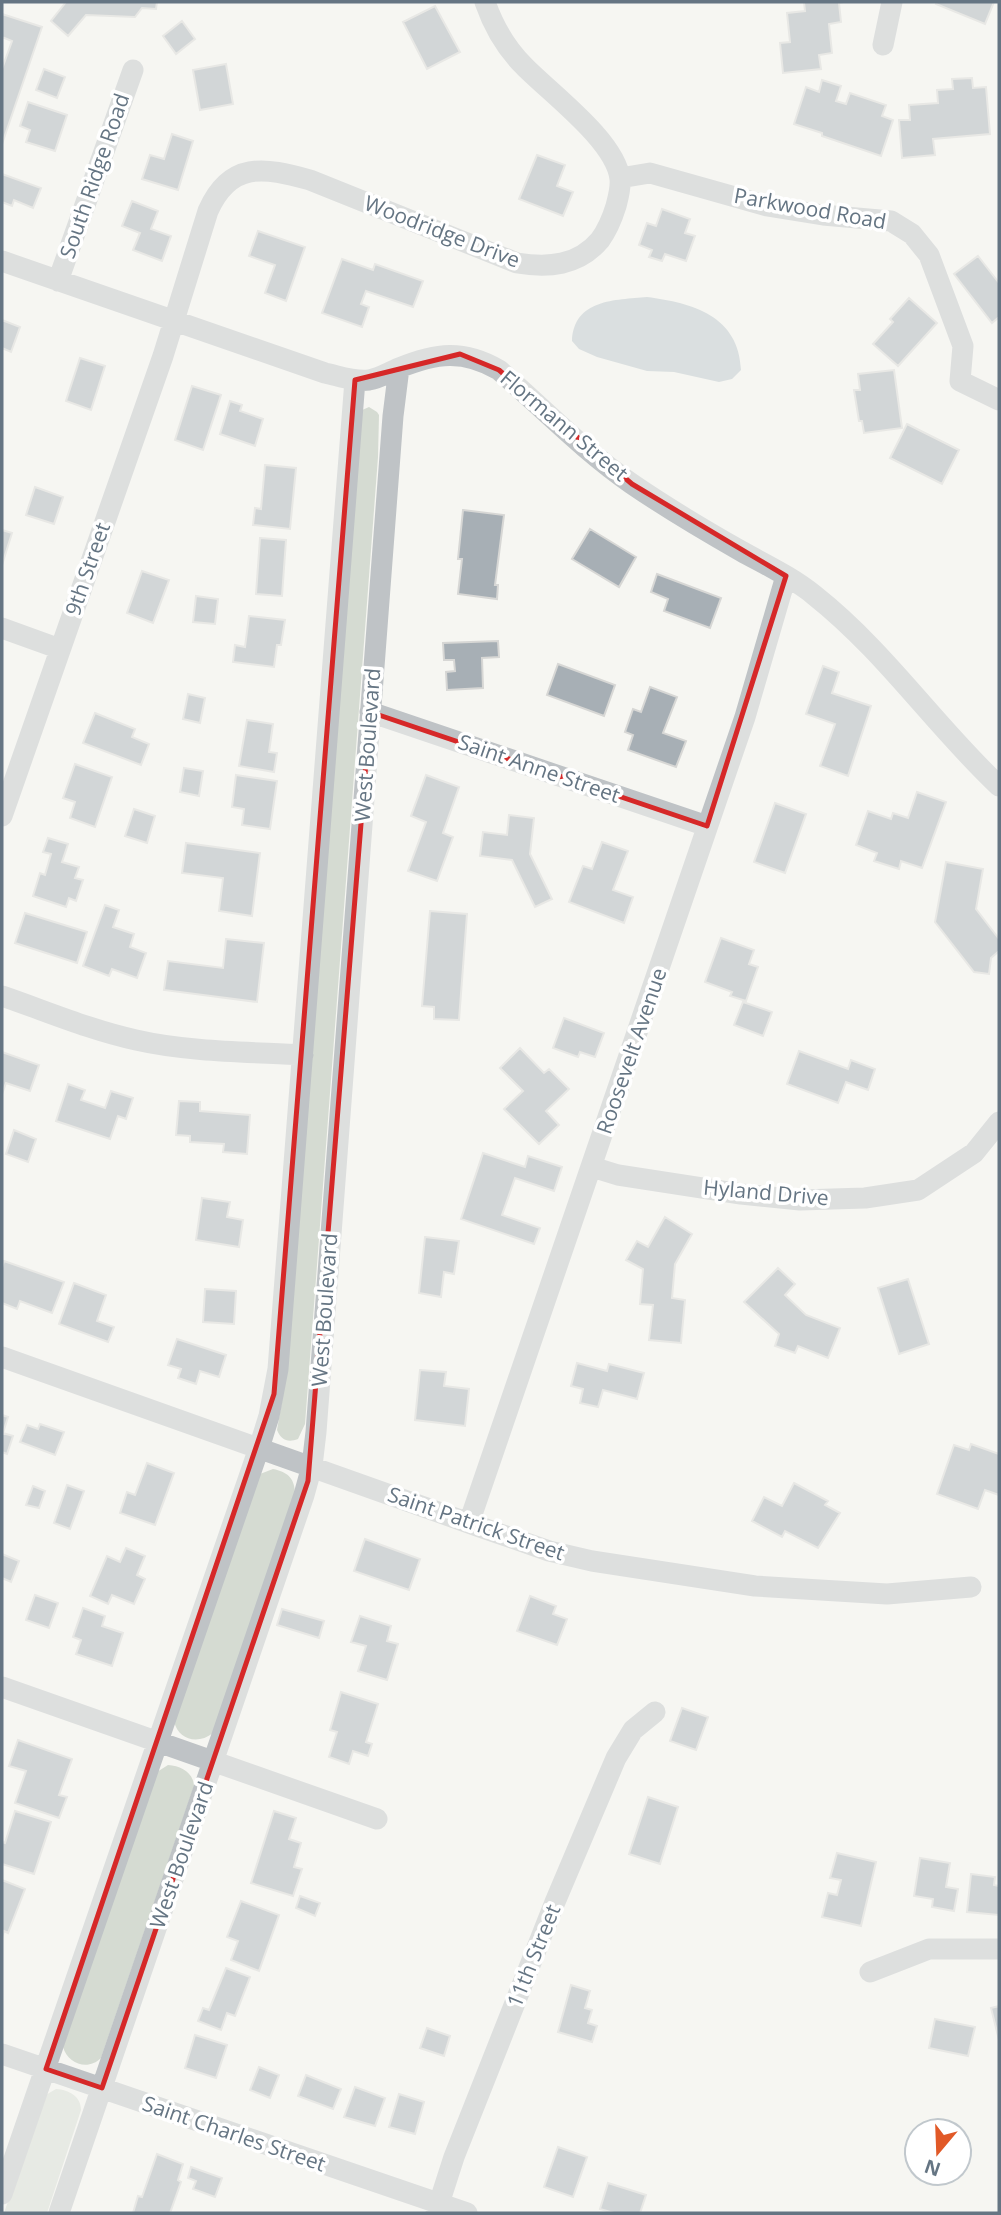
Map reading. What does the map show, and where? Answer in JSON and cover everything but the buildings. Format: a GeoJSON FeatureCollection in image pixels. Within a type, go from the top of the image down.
{"type":"FeatureCollection","features":[{"type":"Feature","properties":{"kind":"street"},"geometry":{"type":"LineString","coordinates":[[485,2],[504,41],[522,64],[596,135],[612,156],[620,178]]}},
{"type":"Feature","properties":{"kind":"street"},"geometry":{"type":"LineString","coordinates":[[883,45],[892,2]]}},
{"type":"Feature","properties":{"kind":"street","name":"South Ridge Road"},"geometry":{"type":"LineString","coordinates":[[58,281],[132,70]]}},
{"type":"Feature","properties":{"kind":"street","name":"Woodridge Drive"},"geometry":{"type":"LineString","coordinates":[[174,321],[187,274],[215,195],[224,184],[243,173],[273,171],[310,180],[517,263],[541,267],[563,264],[581,256],[594,246],[611,221],[618,198],[620,178]]}},
{"type":"Feature","properties":{"kind":"street","name":"Parkwood Road"},"geometry":{"type":"LineString","coordinates":[[620,178],[650,173],[767,206],[823,215],[891,221],[912,234],[929,255],[962,346],[960,381],[999,400]]}},
{"type":"Feature","properties":{"kind":"street","name":"Flormann Street"},"geometry":{"type":"LineString","coordinates":[[2,261],[326,373],[355,380],[366,381],[431,357],[449,354],[460,354],[489,364],[632,484],[811,592],[875,649],[967,754],[999,786]]}},
{"type":"Feature","properties":{"kind":"street","name":"9th Street"},"geometry":{"type":"LineString","coordinates":[[2,816],[174,321]]}},
{"type":"Feature","properties":{"kind":"street","name":"West Boulevard"},"geometry":{"type":"LineString","coordinates":[[59,2213],[215,1761],[312,1466],[393,416],[399,368]]}},
{"type":"Feature","properties":{"kind":"street","name":"West Boulevard"},"geometry":{"type":"LineString","coordinates":[[2,2194],[269,1416],[278,1369],[355,380]]}},
{"type":"Feature","properties":{"kind":"street","name":"Roosevelt Avenue"},"geometry":{"type":"LineString","coordinates":[[469,1523],[745,717],[786,576]]}},
{"type":"Feature","properties":{"kind":"street"},"geometry":{"type":"LineString","coordinates":[[2,628],[60,649]]}},
{"type":"Feature","properties":{"kind":"street","name":"Saint Anne Street"},"geometry":{"type":"LineString","coordinates":[[370,712],[707,826]]}},
{"type":"Feature","properties":{"kind":"street"},"geometry":{"type":"LineString","coordinates":[[2,996],[137,1041],[169,1046],[303,1055]]}},
{"type":"Feature","properties":{"kind":"street","name":"Hyland Drive"},"geometry":{"type":"LineString","coordinates":[[593,1167],[618,1175],[741,1194],[800,1200],[865,1198],[918,1190],[974,1153],[999,1122]]}},
{"type":"Feature","properties":{"kind":"street","name":"Saint Patrick Street"},"geometry":{"type":"LineString","coordinates":[[2,1357],[549,1551],[592,1561],[755,1586],[887,1594],[971,1587]]}},
{"type":"Feature","properties":{"kind":"street"},"geometry":{"type":"LineString","coordinates":[[2,1687],[377,1819]]}},
{"type":"Feature","properties":{"kind":"street","name":"11th Street"},"geometry":{"type":"LineString","coordinates":[[437,2209],[459,2145],[550,1915],[616,1758],[633,1730],[655,1712]]}},
{"type":"Feature","properties":{"kind":"street"},"geometry":{"type":"LineString","coordinates":[[870,1972],[929,1950],[999,1949]]}},
{"type":"Feature","properties":{"kind":"street","name":"Saint Charles Street"},"geometry":{"type":"LineString","coordinates":[[2,2054],[437,2209],[467,2213]]}},
{"type":"Feature","properties":{"kind":"highlighted area"},"geometry":{"type":"Polygon","coordinates":[[[460,354],[499,370],[632,484],[786,576],[707,826],[370,712],[308,1481],[102,2088],[46,2069],[274,1394],[355,380],[460,354]]]}},
{"type":"Feature","properties":{"kind":"shaded area"},"geometry":{"type":"Polygon","coordinates":[[[647,297],[696,308],[723,325],[738,352],[741,370],[732,379],[719,382],[674,372],[647,371],[597,357],[579,349],[572,341],[574,327],[588,309],[610,301],[647,297]]]}},
{"type":"Feature","properties":{"kind":"shaded area"},"geometry":{"type":"Polygon","coordinates":[[[369,407],[379,415],[378,457],[305,1424],[298,1439],[288,1441],[277,1430],[284,1389],[360,411],[369,407]]]}},
{"type":"Feature","properties":{"kind":"shaded area"},"geometry":{"type":"Polygon","coordinates":[[[273,1469],[289,1476],[295,1492],[213,1733],[201,1739],[189,1739],[180,1733],[174,1721],[260,1474],[273,1469]]]}},
{"type":"Feature","properties":{"kind":"shaded area"},"geometry":{"type":"Polygon","coordinates":[[[168,1765],[186,1771],[194,1786],[101,2058],[90,2064],[79,2064],[69,2058],[63,2047],[157,1772],[168,1765]]]}},
{"type":"Feature","properties":{"kind":"shaded area"},"geometry":{"type":"Polygon","coordinates":[[[56,2089],[73,2095],[79,2101],[81,2110],[47,2213],[4,2213],[44,2096],[56,2089]]]}}]}
